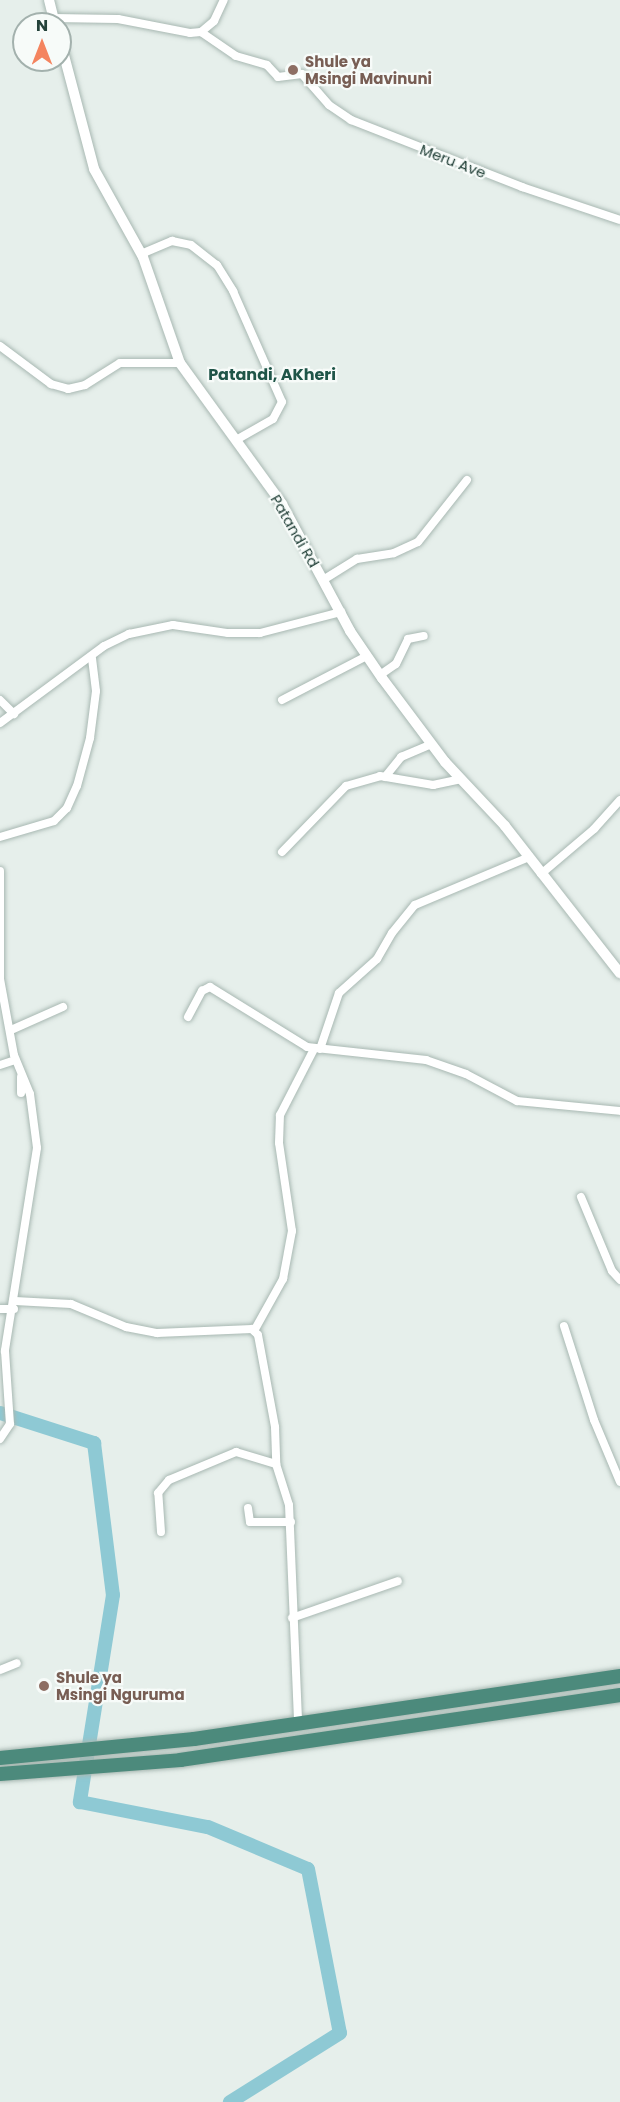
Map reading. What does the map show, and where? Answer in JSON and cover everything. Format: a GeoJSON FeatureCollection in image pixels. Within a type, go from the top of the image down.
{"type":"FeatureCollection","features":[{"type":"Feature","properties":{"kind":"highway"},"geometry":{"type":"LineString","coordinates":[[0,1758],[194,1739],[620,1676]]}},
{"type":"Feature","properties":{"kind":"highway"},"geometry":{"type":"LineString","coordinates":[[577,1683],[580,1700]]}},
{"type":"Feature","properties":{"kind":"highway"},"geometry":{"type":"LineString","coordinates":[[523,1691],[527,1708]]}},
{"type":"Feature","properties":{"kind":"highway"},"geometry":{"type":"LineString","coordinates":[[0,1774],[180,1760],[620,1695]]}},
{"type":"Feature","properties":{"kind":"street"},"geometry":{"type":"LineString","coordinates":[[216,0],[221,10]]}},
{"type":"Feature","properties":{"kind":"street"},"geometry":{"type":"LineString","coordinates":[[72,20],[104,17],[179,33],[201,32],[221,10],[224,0]]}},
{"type":"Feature","properties":{"kind":"street","name":"Meru Ave"},"geometry":{"type":"LineString","coordinates":[[201,32],[236,56],[267,65],[278,77],[303,74],[329,105],[351,120],[522,187],[620,220]]}},
{"type":"Feature","properties":{"kind":"street","name":"Patandi Rd"},"geometry":{"type":"LineString","coordinates":[[68,72],[94,169],[141,254],[180,363],[282,504],[341,612],[380,675],[431,744],[529,857],[620,973]]}},
{"type":"Feature","properties":{"kind":"street"},"geometry":{"type":"LineString","coordinates":[[141,254],[172,241],[191,245],[217,265],[233,291],[282,402],[273,419],[236,440]]}},
{"type":"Feature","properties":{"kind":"street"},"geometry":{"type":"LineString","coordinates":[[0,346],[51,384],[68,389],[85,385],[120,363],[180,363]]}},
{"type":"Feature","properties":{"kind":"street"},"geometry":{"type":"LineString","coordinates":[[323,580],[357,559],[394,553],[418,542],[467,480]]}},
{"type":"Feature","properties":{"kind":"street"},"geometry":{"type":"LineString","coordinates":[[0,723],[116,639],[163,627],[260,633],[341,612]]}},
{"type":"Feature","properties":{"kind":"street"},"geometry":{"type":"LineString","coordinates":[[380,675],[396,664],[408,639],[424,636]]}},
{"type":"Feature","properties":{"kind":"street"},"geometry":{"type":"LineString","coordinates":[[282,700],[367,656]]}},
{"type":"Feature","properties":{"kind":"street"},"geometry":{"type":"LineString","coordinates":[[0,837],[54,821],[67,808],[77,786],[90,738],[96,691],[92,658]]}},
{"type":"Feature","properties":{"kind":"street"},"geometry":{"type":"LineString","coordinates":[[0,700],[14,714]]}},
{"type":"Feature","properties":{"kind":"street"},"geometry":{"type":"LineString","coordinates":[[385,777],[401,757],[431,744]]}},
{"type":"Feature","properties":{"kind":"street"},"geometry":{"type":"LineString","coordinates":[[282,852],[338,792],[385,777],[433,785],[461,779]]}},
{"type":"Feature","properties":{"kind":"street"},"geometry":{"type":"LineString","coordinates":[[541,874],[594,829],[620,800]]}},
{"type":"Feature","properties":{"kind":"street"},"geometry":{"type":"LineString","coordinates":[[297,1723],[292,1618],[291,1522],[276,1464],[275,1427],[254,1331],[283,1279],[292,1231],[279,1143],[280,1115],[317,1049],[339,993],[377,959],[392,933],[415,905],[529,857]]}},
{"type":"Feature","properties":{"kind":"street"},"geometry":{"type":"LineString","coordinates":[[0,871],[0,979],[15,1060],[34,1110],[37,1161],[15,1305],[5,1351],[10,1424],[0,1439]]}},
{"type":"Feature","properties":{"kind":"street"},"geometry":{"type":"LineString","coordinates":[[188,1017],[202,991],[210,987],[317,1049],[426,1060],[466,1074],[517,1101],[620,1111]]}},
{"type":"Feature","properties":{"kind":"street"},"geometry":{"type":"LineString","coordinates":[[11,1030],[63,1007]]}},
{"type":"Feature","properties":{"kind":"street"},"geometry":{"type":"LineString","coordinates":[[0,1065],[15,1060]]}},
{"type":"Feature","properties":{"kind":"street"},"geometry":{"type":"LineString","coordinates":[[21,1077],[21,1093]]}},
{"type":"Feature","properties":{"kind":"street"},"geometry":{"type":"LineString","coordinates":[[581,1197],[612,1271],[620,1280]]}},
{"type":"Feature","properties":{"kind":"street"},"geometry":{"type":"LineString","coordinates":[[0,1309],[15,1305],[71,1304],[126,1327],[156,1333],[254,1331]]}},
{"type":"Feature","properties":{"kind":"street"},"geometry":{"type":"LineString","coordinates":[[564,1326],[594,1420],[620,1482]]}},
{"type":"Feature","properties":{"kind":"street"},"geometry":{"type":"LineString","coordinates":[[161,1532],[158,1493],[169,1480],[236,1452],[276,1464]]}},
{"type":"Feature","properties":{"kind":"street"},"geometry":{"type":"LineString","coordinates":[[248,1508],[250,1522],[291,1522]]}},
{"type":"Feature","properties":{"kind":"street"},"geometry":{"type":"LineString","coordinates":[[292,1618],[398,1581]]}},
{"type":"Feature","properties":{"kind":"street"},"geometry":{"type":"LineString","coordinates":[[0,1670],[17,1663]]}},
{"type":"Feature","properties":{"kind":"waterway"},"geometry":{"type":"LineString","coordinates":[[0,1413],[94,1443],[113,1595],[80,1802],[208,1827],[308,1869],[340,2033],[230,2102]]}},
{"type":"Feature","properties":{"kind":"place","name":"Shule ya Msingi Mavinuni"},"geometry":{"type":"Point","coordinates":[293,70]}},
{"type":"Feature","properties":{"kind":"place","name":"Shule ya Msingi Nguruma"},"geometry":{"type":"Point","coordinates":[44,1686]}},
{"type":"Feature","properties":{"kind":"district","name":"Patandi, AKheri"},"geometry":{"type":"Point","coordinates":[272,375]}}]}
